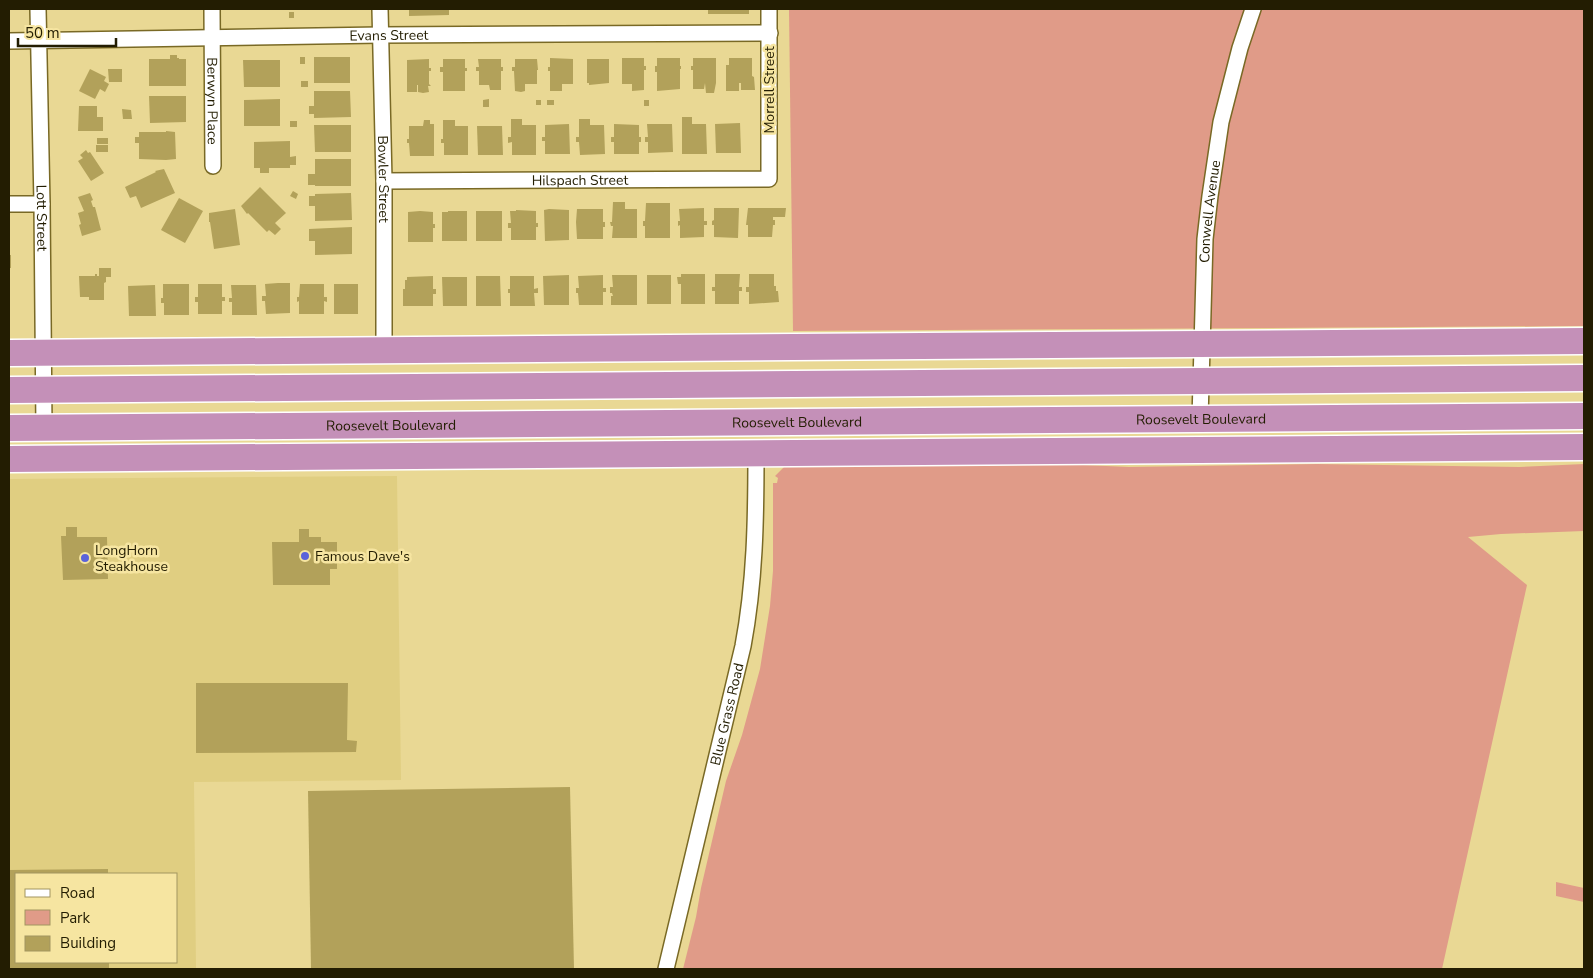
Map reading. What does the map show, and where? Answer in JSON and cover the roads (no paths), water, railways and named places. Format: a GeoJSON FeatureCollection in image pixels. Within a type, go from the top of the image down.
{"type":"FeatureCollection","features":[{"type":"Feature","properties":{"kind":"highway"},"geometry":{"type":"LineString","coordinates":[[9,353],[1584,341]]}},
{"type":"Feature","properties":{"kind":"highway"},"geometry":{"type":"LineString","coordinates":[[1426,342],[1584,377]]}},
{"type":"Feature","properties":{"kind":"highway"},"geometry":{"type":"LineString","coordinates":[[9,390],[1584,377]]}},
{"type":"Feature","properties":{"kind":"highway","name":"Roosevelt Boulevard"},"geometry":{"type":"LineString","coordinates":[[9,428],[1584,416]]}},
{"type":"Feature","properties":{"kind":"highway"},"geometry":{"type":"LineString","coordinates":[[160,427],[297,457]]}},
{"type":"Feature","properties":{"kind":"highway"},"geometry":{"type":"LineString","coordinates":[[9,459],[1584,447]]}},
{"type":"Feature","properties":{"kind":"street","name":"Lott Street"},"geometry":{"type":"LineString","coordinates":[[38,9],[44,428]]}},
{"type":"Feature","properties":{"kind":"street","name":"Berwyn Place"},"geometry":{"type":"LineString","coordinates":[[212,9],[213,166]]}},
{"type":"Feature","properties":{"kind":"street","name":"Bowler Street"},"geometry":{"type":"LineString","coordinates":[[380,9],[384,181],[384,350]]}},
{"type":"Feature","properties":{"kind":"street","name":"Morrell Street"},"geometry":{"type":"LineString","coordinates":[[769,9],[769,171]]}},
{"type":"Feature","properties":{"kind":"street","name":"Conwell Avenue"},"geometry":{"type":"LineString","coordinates":[[1200,419],[1205,239],[1214,159],[1230,85],[1253,9]]}},
{"type":"Feature","properties":{"kind":"street","name":"Evans Street"},"geometry":{"type":"LineString","coordinates":[[9,41],[381,35],[770,33]]}},
{"type":"Feature","properties":{"kind":"street","name":"Hilspach Street"},"geometry":{"type":"LineString","coordinates":[[384,181],[769,179],[769,171]]}},
{"type":"Feature","properties":{"kind":"street"},"geometry":{"type":"LineString","coordinates":[[9,204],[42,204]]}},
{"type":"Feature","properties":{"kind":"street","name":"Blue Grass Road"},"geometry":{"type":"LineString","coordinates":[[666,969],[750,612],[756,545],[756,454]]}},
{"type":"Feature","properties":{"kind":"place","name":"Famous Dave's"},"geometry":{"type":"Point","coordinates":[305,556]}},
{"type":"Feature","properties":{"kind":"place","name":"LongHorn Steakhouse"},"geometry":{"type":"Point","coordinates":[85,558]}}]}
